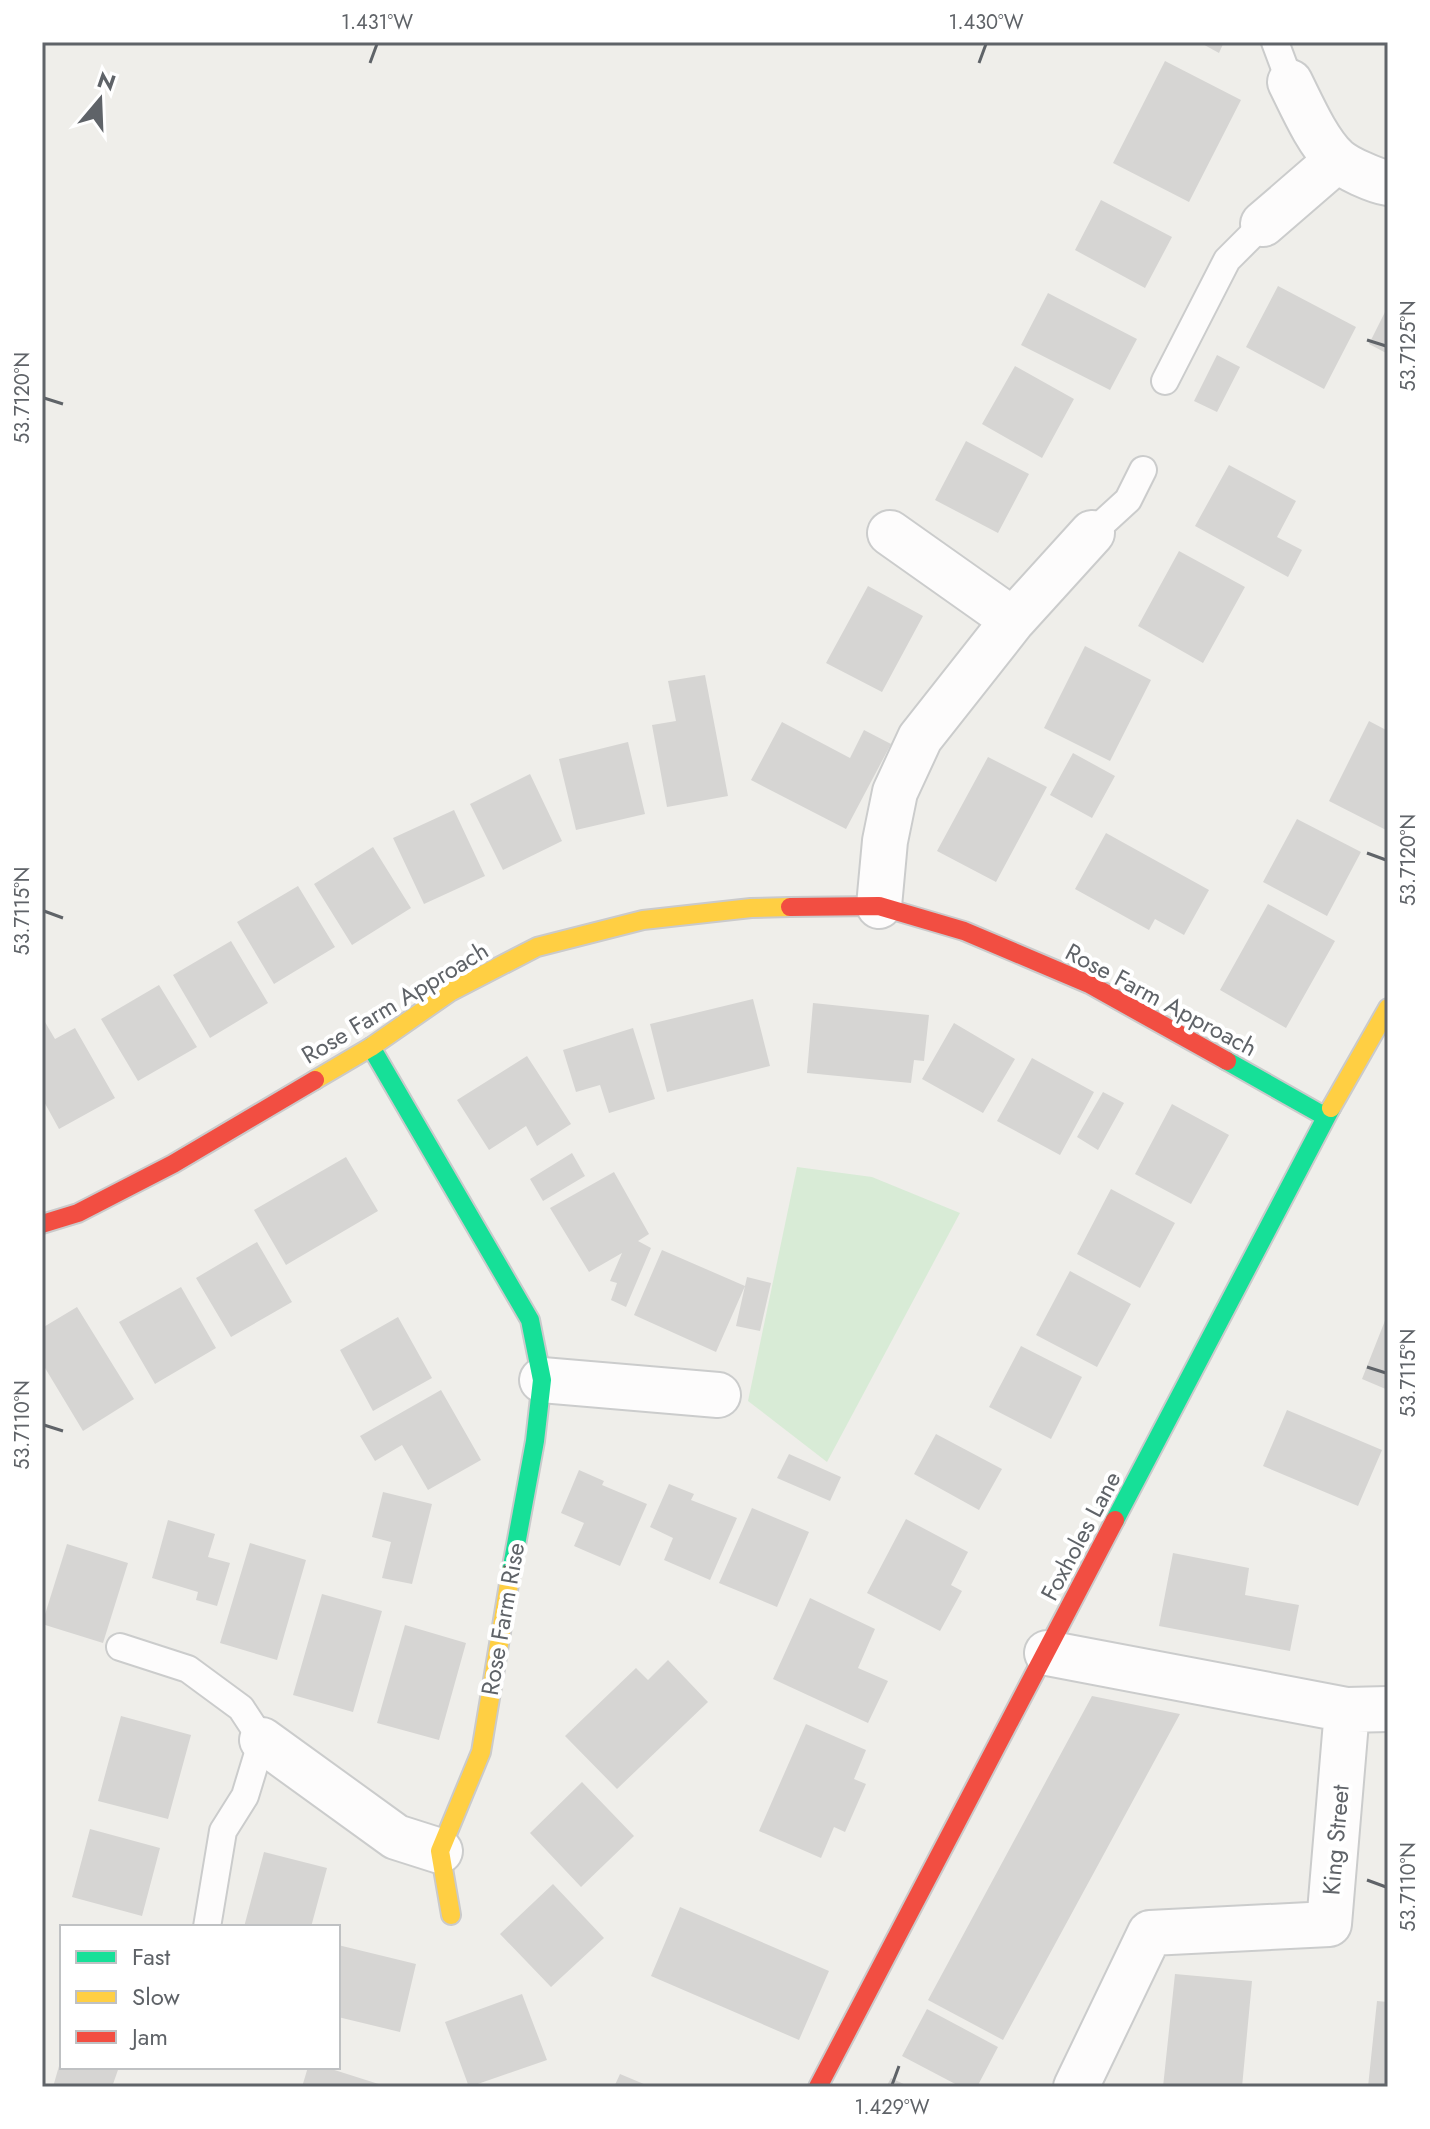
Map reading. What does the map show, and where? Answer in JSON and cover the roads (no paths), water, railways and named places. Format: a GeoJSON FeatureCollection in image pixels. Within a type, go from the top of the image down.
{"type":"FeatureCollection","features":[{"type":"Feature","properties":{"kind":"street"},"geometry":{"type":"LineString","coordinates":[[1290,82],[1310,123],[1337,160],[1388,183]]}},
{"type":"Feature","properties":{"kind":"street"},"geometry":{"type":"LineString","coordinates":[[1263,224],[1337,160]]}},
{"type":"Feature","properties":{"kind":"street"},"geometry":{"type":"LineString","coordinates":[[890,533],[1013,620]]}},
{"type":"Feature","properties":{"kind":"street"},"geometry":{"type":"LineString","coordinates":[[879,906],[887,829],[895,792],[920,738],[1013,620],[1092,533]]}},
{"type":"Feature","properties":{"kind":"street","name":"Rose Farm Approach"},"geometry":{"type":"LineString","coordinates":[[42,1224],[78,1213],[173,1164],[371,1047],[450,992],[537,947],[643,920],[751,908],[879,906],[964,931],[1089,984],[1326,1117]]}},
{"type":"Feature","properties":{"kind":"street","name":"Foxholes Lane"},"geometry":{"type":"LineString","coordinates":[[818,2087],[1326,1117],[1388,1008]]}},
{"type":"Feature","properties":{"kind":"street","name":"Rose Farm Rise"},"geometry":{"type":"LineString","coordinates":[[371,1047],[530,1320],[542,1380],[535,1441],[481,1752],[440,1851]]}},
{"type":"Feature","properties":{"kind":"street"},"geometry":{"type":"LineString","coordinates":[[542,1380],[718,1395]]}},
{"type":"Feature","properties":{"kind":"street","name":"King Street"},"geometry":{"type":"LineString","coordinates":[[1047,1653],[1367,1709],[1329,1924],[1150,1933],[1076,2087]]}},
{"type":"Feature","properties":{"kind":"street"},"geometry":{"type":"LineString","coordinates":[[262,1740],[396,1837],[440,1851],[451,1915]]}},
{"type":"Feature","properties":{"kind":"lane"},"geometry":{"type":"LineString","coordinates":[[1275,42],[1290,82]]}},
{"type":"Feature","properties":{"kind":"lane"},"geometry":{"type":"LineString","coordinates":[[1165,381],[1227,260],[1263,224]]}},
{"type":"Feature","properties":{"kind":"lane"},"geometry":{"type":"LineString","coordinates":[[1092,533],[1128,500],[1143,470]]}},
{"type":"Feature","properties":{"kind":"lane"},"geometry":{"type":"LineString","coordinates":[[120,1647],[188,1669],[241,1708],[262,1740],[245,1796],[223,1831],[207,1925]]}}]}
